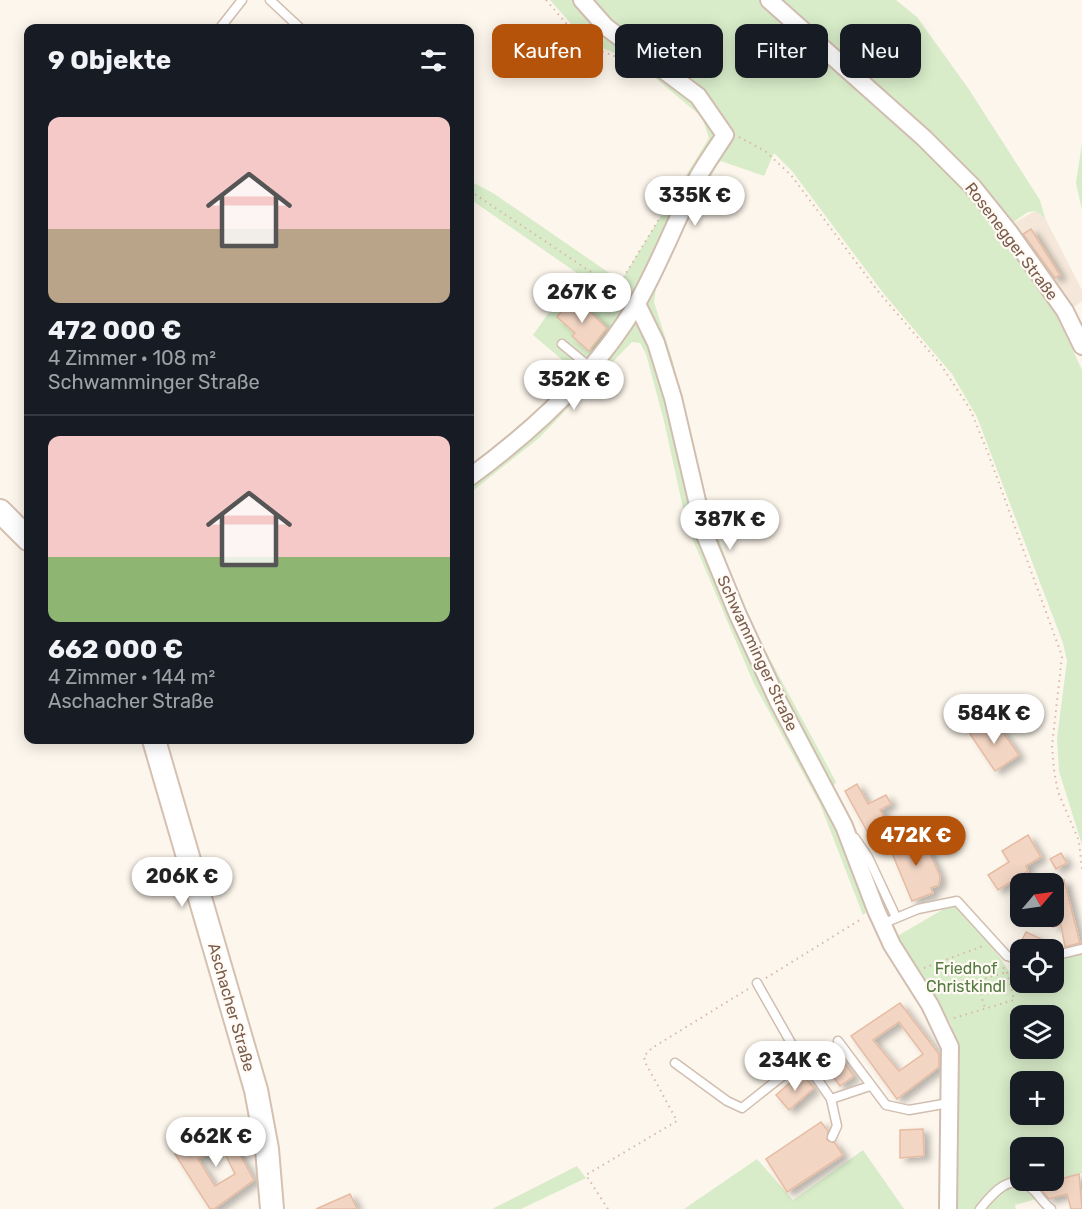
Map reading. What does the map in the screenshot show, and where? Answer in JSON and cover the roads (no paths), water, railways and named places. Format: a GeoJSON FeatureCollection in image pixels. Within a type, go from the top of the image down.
{"type":"FeatureCollection","features":[{"type":"Feature","properties":{"kind":"street"},"geometry":{"type":"LineString","coordinates":[[474,474],[533,428],[591,368],[636,304],[698,177],[725,135],[698,96],[606,27],[582,0]]}},
{"type":"Feature","properties":{"kind":"street","name":"Rosenegger Straße"},"geometry":{"type":"LineString","coordinates":[[769,0],[924,138],[973,187],[1010,233],[1065,311],[1082,346]]}},
{"type":"Feature","properties":{"kind":"street","name":"Schwamminger Straße"},"geometry":{"type":"LineString","coordinates":[[636,304],[659,354],[673,398],[697,505],[717,566],[767,680],[844,826],[884,917],[944,1029],[952,1063],[949,1103],[948,1209]]}},
{"type":"Feature","properties":{"kind":"street"},"geometry":{"type":"LineString","coordinates":[[0,511],[24,535]]}},
{"type":"Feature","properties":{"kind":"street","name":"Aschacher Straße"},"geometry":{"type":"LineString","coordinates":[[155,744],[256,1090],[267,1149],[272,1209]]}},
{"type":"Feature","properties":{"kind":"lane"},"geometry":{"type":"LineString","coordinates":[[223,24],[242,0]]}},
{"type":"Feature","properties":{"kind":"lane"},"geometry":{"type":"LineString","coordinates":[[270,0],[296,24]]}},
{"type":"Feature","properties":{"kind":"lane"},"geometry":{"type":"LineString","coordinates":[[562,344],[591,368]]}},
{"type":"Feature","properties":{"kind":"lane"},"geometry":{"type":"LineString","coordinates":[[884,917],[957,901],[1010,957]]}},
{"type":"Feature","properties":{"kind":"lane"},"geometry":{"type":"LineString","coordinates":[[1064,953],[1082,949]]}},
{"type":"Feature","properties":{"kind":"lane"},"geometry":{"type":"LineString","coordinates":[[757,983],[803,1064],[816,1077],[831,1100],[837,1126],[831,1137]]}},
{"type":"Feature","properties":{"kind":"lane"},"geometry":{"type":"LineString","coordinates":[[838,1041],[886,1105],[909,1110],[949,1103]]}},
{"type":"Feature","properties":{"kind":"lane"},"geometry":{"type":"LineString","coordinates":[[675,1063],[727,1101],[742,1108],[790,1070],[803,1064]]}},
{"type":"Feature","properties":{"kind":"lane"},"geometry":{"type":"LineString","coordinates":[[831,1100],[870,1086]]}},
{"type":"Feature","properties":{"kind":"lane"},"geometry":{"type":"LineString","coordinates":[[980,1209],[993,1192],[1008,1183],[1021,1182],[1032,1188],[1051,1209]]}},
{"type":"Feature","properties":{"kind":"park label","name":"Friedhof Christkindl"},"geometry":{"type":"Point","coordinates":[966,977]}}]}
